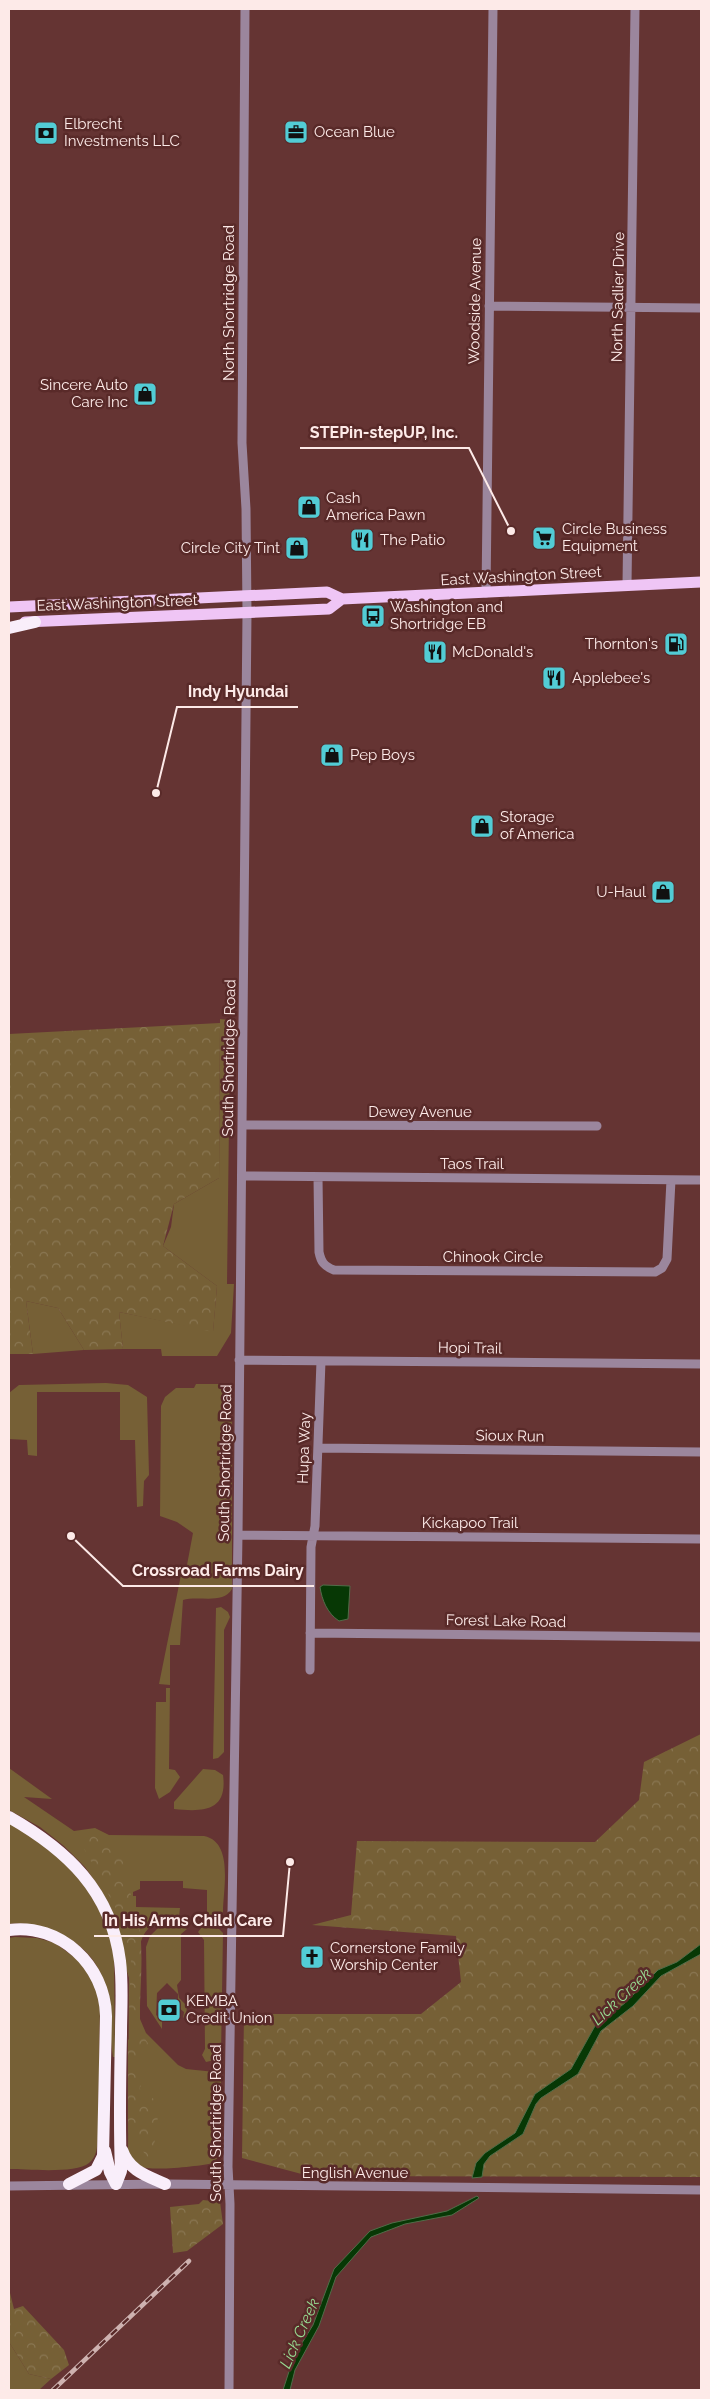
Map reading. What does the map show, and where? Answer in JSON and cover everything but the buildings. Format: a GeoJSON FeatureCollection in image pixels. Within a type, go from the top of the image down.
{"type":"FeatureCollection","features":[{"type":"Feature","properties":{"kind":"highway"},"geometry":{"type":"LineString","coordinates":[[9,628],[35,622]]}},
{"type":"Feature","properties":{"kind":"highway"},"geometry":{"type":"LineString","coordinates":[[9,1817],[49,1841],[76,1866],[101,1902],[112,1928],[120,1959],[121,1979],[121,2171],[116,2184]]}},
{"type":"Feature","properties":{"kind":"highway"},"geometry":{"type":"LineString","coordinates":[[9,1930],[30,1929],[56,1937],[80,1954],[98,1981],[106,2012],[105,2147],[110,2172],[116,2184]]}},
{"type":"Feature","properties":{"kind":"highway"},"geometry":{"type":"LineString","coordinates":[[120,2145],[123,2155],[133,2169],[165,2184]]}},
{"type":"Feature","properties":{"kind":"highway"},"geometry":{"type":"LineString","coordinates":[[70,2184],[98,2168],[105,2147]]}},
{"type":"Feature","properties":{"kind":"main road","name":"East Washington Street"},"geometry":{"type":"LineString","coordinates":[[9,607],[327,592],[342,600],[701,582]]}},
{"type":"Feature","properties":{"kind":"main road","name":"East Washington Street"},"geometry":{"type":"LineString","coordinates":[[9,623],[329,609],[342,600]]}},
{"type":"Feature","properties":{"kind":"street","name":"North Shortridge Road"},"geometry":{"type":"LineString","coordinates":[[245,9],[242,442],[246,509],[247,596]]}},
{"type":"Feature","properties":{"kind":"street","name":"Woodside Avenue"},"geometry":{"type":"LineString","coordinates":[[486,593],[493,9]]}},
{"type":"Feature","properties":{"kind":"street","name":"North Sadlier Drive"},"geometry":{"type":"LineString","coordinates":[[627,586],[636,9]]}},
{"type":"Feature","properties":{"kind":"street"},"geometry":{"type":"LineString","coordinates":[[489,306],[701,308]]}},
{"type":"Feature","properties":{"kind":"street","name":"South Shortridge Road"},"geometry":{"type":"LineString","coordinates":[[229,2390],[232,1820],[238,1535],[247,596]]}},
{"type":"Feature","properties":{"kind":"street","name":"Dewey Avenue"},"geometry":{"type":"LineString","coordinates":[[242,1125],[598,1126]]}},
{"type":"Feature","properties":{"kind":"street","name":"Taos Trail"},"geometry":{"type":"LineString","coordinates":[[242,1176],[701,1180]]}},
{"type":"Feature","properties":{"kind":"street","name":"Chinook Circle"},"geometry":{"type":"LineString","coordinates":[[318,1177],[319,1252],[321,1261],[326,1267],[334,1270],[654,1272],[662,1268],[667,1259],[671,1180]]}},
{"type":"Feature","properties":{"kind":"street","name":"Hopi Trail"},"geometry":{"type":"LineString","coordinates":[[239,1360],[701,1364]]}},
{"type":"Feature","properties":{"kind":"street","name":"Hupa Way"},"geometry":{"type":"LineString","coordinates":[[313,1535],[321,1361]]}},
{"type":"Feature","properties":{"kind":"street","name":"Sioux Run"},"geometry":{"type":"LineString","coordinates":[[318,1448],[701,1452]]}},
{"type":"Feature","properties":{"kind":"street","name":"Kickapoo Trail"},"geometry":{"type":"LineString","coordinates":[[238,1535],[701,1539]]}},
{"type":"Feature","properties":{"kind":"street"},"geometry":{"type":"LineString","coordinates":[[310,1670],[311,1546],[313,1535]]}},
{"type":"Feature","properties":{"kind":"street","name":"Forest Lake Road"},"geometry":{"type":"LineString","coordinates":[[310,1633],[701,1637]]}},
{"type":"Feature","properties":{"kind":"street","name":"English Avenue"},"geometry":{"type":"LineString","coordinates":[[9,2186],[165,2184],[701,2190]]}},
{"type":"Feature","properties":{"kind":"green space"},"geometry":{"type":"Polygon","coordinates":[[[220,1019],[230,1020],[234,1031],[230,1042],[227,1284],[234,1284],[231,1333],[217,1356],[162,1356],[161,1349],[123,1349],[119,1312],[213,1331],[217,1286],[163,1246],[171,1227],[174,1204],[219,1178],[220,1019]]]}},
{"type":"Feature","properties":{"kind":"green space"},"geometry":{"type":"Polygon","coordinates":[[[220,1023],[219,1178],[174,1204],[163,1246],[217,1286],[213,1332],[119,1312],[123,1349],[84,1350],[58,1308],[26,1301],[33,1354],[9,1354],[9,1034],[220,1023]]]}},
{"type":"Feature","properties":{"kind":"green space"},"geometry":{"type":"Polygon","coordinates":[[[26,1301],[58,1308],[84,1350],[33,1354],[26,1301]]]}},
{"type":"Feature","properties":{"kind":"green space"},"geometry":{"type":"Polygon","coordinates":[[[106,1383],[128,1385],[147,1397],[149,1475],[144,1481],[143,1506],[137,1507],[135,1440],[120,1440],[120,1392],[37,1392],[37,1456],[28,1455],[27,1440],[9,1439],[9,1393],[19,1385],[106,1383]]]}},
{"type":"Feature","properties":{"kind":"green space"},"geometry":{"type":"Polygon","coordinates":[[[196,1384],[221,1384],[232,1423],[232,1589],[223,1597],[183,1600],[180,1645],[170,1645],[170,1685],[159,1684],[181,1575],[187,1565],[193,1533],[177,1522],[160,1516],[161,1406],[165,1397],[176,1388],[194,1388],[196,1384]]]}},
{"type":"Feature","properties":{"kind":"green space"},"geometry":{"type":"Polygon","coordinates":[[[221,1607],[228,1612],[230,1617],[224,1630],[224,1752],[218,1758],[213,1759],[216,1608],[221,1607]]]}},
{"type":"Feature","properties":{"kind":"green space"},"geometry":{"type":"Polygon","coordinates":[[[166,1688],[170,1688],[169,1769],[175,1770],[180,1777],[170,1792],[159,1799],[155,1788],[156,1702],[166,1702],[166,1688]]]}},
{"type":"Feature","properties":{"kind":"green space"},"geometry":{"type":"Polygon","coordinates":[[[701,1734],[701,2177],[309,2176],[242,2158],[244,2014],[421,2014],[461,1982],[456,1936],[312,1925],[351,1915],[357,1841],[595,1842],[639,1800],[644,1762],[701,1734]]]}},
{"type":"Feature","properties":{"kind":"green space"},"geometry":{"type":"Polygon","coordinates":[[[9,1768],[52,1799],[24,1797],[74,1831],[95,1828],[109,1835],[204,1836],[213,1840],[220,1847],[225,1868],[223,1912],[215,1919],[207,1915],[207,1890],[183,1888],[183,1881],[140,1881],[140,1889],[133,1892],[133,1896],[136,1896],[136,1907],[180,1908],[179,1918],[159,1921],[145,1932],[142,1938],[140,1945],[140,2019],[146,2033],[178,2065],[186,2069],[215,2072],[221,2078],[220,2153],[214,2163],[176,2168],[146,2168],[136,2163],[128,2151],[129,1978],[101,1890],[85,1867],[64,1846],[40,1827],[9,1810],[9,1768]]]}},
{"type":"Feature","properties":{"kind":"green space"},"geometry":{"type":"Polygon","coordinates":[[[203,1769],[215,1770],[223,1775],[223,1787],[217,1803],[203,1809],[174,1809],[174,1802],[203,1769]]]}},
{"type":"Feature","properties":{"kind":"green space"},"geometry":{"type":"Polygon","coordinates":[[[9,1821],[42,1839],[77,1872],[102,1913],[114,1950],[115,2057],[113,2057],[105,1985],[96,1965],[87,1953],[77,1944],[51,1930],[23,1924],[9,1924],[9,1821]]]}},
{"type":"Feature","properties":{"kind":"green space"},"geometry":{"type":"Polygon","coordinates":[[[91,1834],[130,1863],[118,1878],[128,1889],[135,1904],[139,1921],[141,1940],[140,2012],[129,2009],[131,1959],[120,1916],[80,1841],[91,1834]]]}},
{"type":"Feature","properties":{"kind":"green space"},"geometry":{"type":"Polygon","coordinates":[[[176,1924],[187,1929],[181,1934],[181,1980],[177,1985],[179,1998],[187,2006],[186,2015],[183,2018],[184,2012],[178,2007],[178,1994],[167,1983],[157,1993],[156,2015],[162,2021],[162,2029],[147,2006],[146,1947],[150,1936],[159,1927],[176,1924]]]}},
{"type":"Feature","properties":{"kind":"green space"},"geometry":{"type":"Polygon","coordinates":[[[202,1927],[219,1929],[223,1933],[221,2055],[219,2059],[206,2062],[202,2055],[205,2049],[204,1940],[198,1932],[202,1927]]]}},
{"type":"Feature","properties":{"kind":"green space"},"geometry":{"type":"Polygon","coordinates":[[[9,1938],[37,1938],[55,1943],[78,1960],[95,1983],[100,2006],[98,2138],[94,2158],[89,2163],[74,2169],[9,2169],[9,1938]]]}},
{"type":"Feature","properties":{"kind":"green space"},"geometry":{"type":"Polygon","coordinates":[[[134,2034],[144,2037],[151,2048],[138,2062],[141,2086],[139,2088],[155,2100],[158,2116],[152,2163],[128,2132],[128,2040],[134,2034]]]}},
{"type":"Feature","properties":{"kind":"green space"},"geometry":{"type":"Polygon","coordinates":[[[203,2200],[220,2202],[223,2224],[187,2251],[173,2253],[170,2207],[199,2204],[203,2200]]]}},
{"type":"Feature","properties":{"kind":"green space"},"geometry":{"type":"Polygon","coordinates":[[[9,2289],[14,2309],[23,2306],[64,2350],[69,2365],[51,2379],[29,2374],[9,2342],[9,2289]]]}},
{"type":"Feature","properties":{"kind":"green space"},"geometry":{"type":"Polygon","coordinates":[[[9,2342],[29,2374],[51,2379],[39,2390],[9,2390],[9,2342]]]}},
{"type":"Feature","properties":{"kind":"shaded area"},"geometry":{"type":"Polygon","coordinates":[[[323,1585],[350,1586],[348,1619],[339,1621],[328,1610],[320,1587],[323,1585]]]}},
{"type":"Feature","properties":{"kind":"shaded area","name":"Lick Creek"},"geometry":{"type":"Polygon","coordinates":[[[701,1944],[701,1954],[661,1976],[633,2006],[601,2031],[578,2074],[541,2098],[536,2104],[523,2134],[490,2156],[484,2164],[482,2177],[472,2178],[476,2163],[485,2153],[515,2133],[535,2094],[571,2069],[595,2026],[625,2003],[658,1970],[677,1962],[701,1944]]]}},
{"type":"Feature","properties":{"kind":"shaded area","name":"Lick Creek"},"geometry":{"type":"Polygon","coordinates":[[[477,2196],[479,2198],[452,2215],[405,2224],[371,2237],[336,2277],[319,2326],[295,2370],[290,2390],[283,2390],[294,2356],[313,2325],[334,2269],[370,2231],[392,2223],[447,2211],[477,2196]]]}},
{"type":"Feature","properties":{"kind":"railway"},"geometry":{"type":"LineString","coordinates":[[53,2390],[189,2261]]}},
{"type":"Feature","properties":{"kind":"place","name":"Ocean Blue"},"geometry":{"type":"Point","coordinates":[296,132]}},
{"type":"Feature","properties":{"kind":"place","name":"Elbrecht Investments LLC"},"geometry":{"type":"Point","coordinates":[46,133]}},
{"type":"Feature","properties":{"kind":"place","name":"Sincere Auto Care Inc"},"geometry":{"type":"Point","coordinates":[145,394]}},
{"type":"Feature","properties":{"kind":"place","name":"Cash America Pawn"},"geometry":{"type":"Point","coordinates":[309,507]}},
{"type":"Feature","properties":{"kind":"place","name":"STEPin-stepUP, Inc."},"geometry":{"type":"Point","coordinates":[511,531]}},
{"type":"Feature","properties":{"kind":"place","name":"Circle Business Equipment"},"geometry":{"type":"Point","coordinates":[544,538]}},
{"type":"Feature","properties":{"kind":"place","name":"The Patio"},"geometry":{"type":"Point","coordinates":[362,540]}},
{"type":"Feature","properties":{"kind":"place","name":"Circle City Tint"},"geometry":{"type":"Point","coordinates":[297,548]}},
{"type":"Feature","properties":{"kind":"place","name":"Washington and Shortridge EB"},"geometry":{"type":"Point","coordinates":[373,616]}},
{"type":"Feature","properties":{"kind":"place","name":"Thornton's"},"geometry":{"type":"Point","coordinates":[676,644]}},
{"type":"Feature","properties":{"kind":"place","name":"McDonald's"},"geometry":{"type":"Point","coordinates":[435,652]}},
{"type":"Feature","properties":{"kind":"place","name":"Applebee's"},"geometry":{"type":"Point","coordinates":[554,678]}},
{"type":"Feature","properties":{"kind":"place","name":"Pep Boys"},"geometry":{"type":"Point","coordinates":[332,755]}},
{"type":"Feature","properties":{"kind":"place","name":"Indy Hyundai"},"geometry":{"type":"Point","coordinates":[156,793]}},
{"type":"Feature","properties":{"kind":"place","name":"Storage of America"},"geometry":{"type":"Point","coordinates":[482,826]}},
{"type":"Feature","properties":{"kind":"place","name":"U-Haul"},"geometry":{"type":"Point","coordinates":[663,892]}},
{"type":"Feature","properties":{"kind":"place","name":"Crossroad Farms Dairy"},"geometry":{"type":"Point","coordinates":[71,1536]}},
{"type":"Feature","properties":{"kind":"place","name":"In His Arms Child Care"},"geometry":{"type":"Point","coordinates":[290,1862]}},
{"type":"Feature","properties":{"kind":"place","name":"Cornerstone Family Worship Center"},"geometry":{"type":"Point","coordinates":[312,1957]}},
{"type":"Feature","properties":{"kind":"place","name":"KEMBA Credit Union"},"geometry":{"type":"Point","coordinates":[169,2010]}}]}
